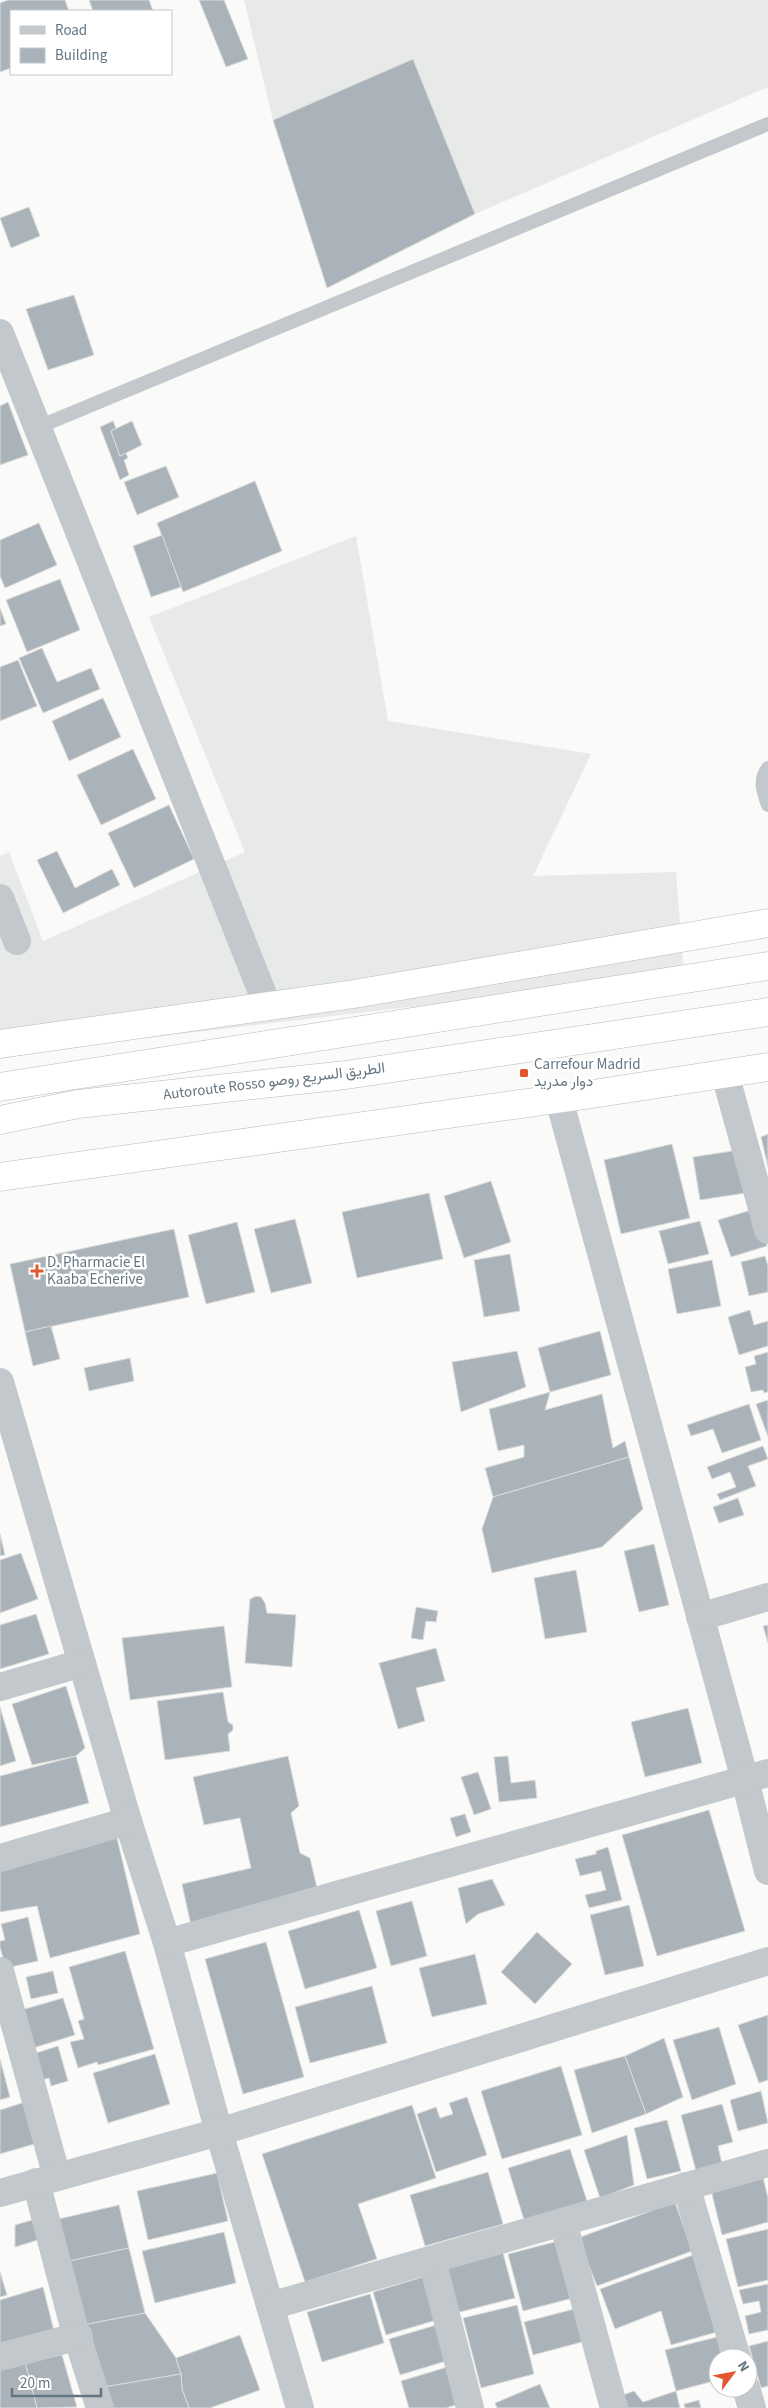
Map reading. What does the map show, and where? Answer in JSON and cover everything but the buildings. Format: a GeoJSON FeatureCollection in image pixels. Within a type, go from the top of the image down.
{"type":"FeatureCollection","features":[{"type":"Feature","properties":{"kind":"highway"},"geometry":{"type":"LineString","coordinates":[[0,1044],[268,1007],[768,923]]}},
{"type":"Feature","properties":{"kind":"highway"},"geometry":{"type":"LineString","coordinates":[[0,1088],[768,966]]}},
{"type":"Feature","properties":{"kind":"highway","name":"Autoroute Rosso الطريق السريع روصو"},"geometry":{"type":"LineString","coordinates":[[0,1120],[78,1104],[346,1075],[768,1012]]}},
{"type":"Feature","properties":{"kind":"highway"},"geometry":{"type":"LineString","coordinates":[[0,1177],[559,1099],[768,1067]]}},
{"type":"Feature","properties":{"kind":"street"},"geometry":{"type":"LineString","coordinates":[[0,334],[268,1007]]}},
{"type":"Feature","properties":{"kind":"street"},"geometry":{"type":"LineString","coordinates":[[0,898],[17,941]]}},
{"type":"Feature","properties":{"kind":"street"},"geometry":{"type":"LineString","coordinates":[[725,1074],[768,1230]]}},
{"type":"Feature","properties":{"kind":"street"},"geometry":{"type":"LineString","coordinates":[[559,1099],[700,1617],[757,1776],[768,1871]]}},
{"type":"Feature","properties":{"kind":"street"},"geometry":{"type":"LineString","coordinates":[[0,1382],[128,1821],[167,1943],[219,2132],[300,2408]]}},
{"type":"Feature","properties":{"kind":"street"},"geometry":{"type":"LineString","coordinates":[[700,1617],[768,1598]]}},
{"type":"Feature","properties":{"kind":"street"},"geometry":{"type":"LineString","coordinates":[[0,1687],[82,1663]]}},
{"type":"Feature","properties":{"kind":"street"},"geometry":{"type":"LineString","coordinates":[[167,1943],[757,1776]]}},
{"type":"Feature","properties":{"kind":"street"},"geometry":{"type":"LineString","coordinates":[[0,1858],[128,1821]]}},
{"type":"Feature","properties":{"kind":"street"},"geometry":{"type":"LineString","coordinates":[[0,2192],[219,2132],[768,1961]]}},
{"type":"Feature","properties":{"kind":"street"},"geometry":{"type":"LineString","coordinates":[[0,1971],[47,2180],[74,2327],[79,2336],[100,2408]]}},
{"type":"Feature","properties":{"kind":"street"},"geometry":{"type":"LineString","coordinates":[[270,2306],[768,2162]]}},
{"type":"Feature","properties":{"kind":"street"},"geometry":{"type":"LineString","coordinates":[[686,2186],[734,2348]]}},
{"type":"Feature","properties":{"kind":"street"},"geometry":{"type":"LineString","coordinates":[[564,2222],[614,2408]]}},
{"type":"Feature","properties":{"kind":"street"},"geometry":{"type":"LineString","coordinates":[[432,2260],[470,2408]]}},
{"type":"Feature","properties":{"kind":"street"},"geometry":{"type":"LineString","coordinates":[[0,2357],[79,2336]]}},
{"type":"Feature","properties":{"kind":"lane"},"geometry":{"type":"LineString","coordinates":[[36,428],[768,124]]}},
{"type":"Feature","properties":{"kind":"lane"},"geometry":{"type":"LineString","coordinates":[[768,768],[762,776],[763,793],[768,804]]}},
{"type":"Feature","properties":{"kind":"shaded area"},"geometry":{"type":"Polygon","coordinates":[[[244,0],[768,0],[768,87],[475,214],[413,59],[273,120],[244,0]]]}},
{"type":"Feature","properties":{"kind":"shaded area"},"geometry":{"type":"Polygon","coordinates":[[[356,536],[388,721],[591,754],[533,876],[676,872],[684,975],[76,1046],[0,1059],[0,856],[9,852],[43,941],[245,852],[149,617],[356,536]]]}},
{"type":"Feature","properties":{"kind":"place","name":"Carrefour Madrid دوار مدريد"},"geometry":{"type":"Point","coordinates":[524,1073]}},
{"type":"Feature","properties":{"kind":"place","name":"D. Pharmacie El Kaaba Echerive"},"geometry":{"type":"Point","coordinates":[37,1271]}}]}
